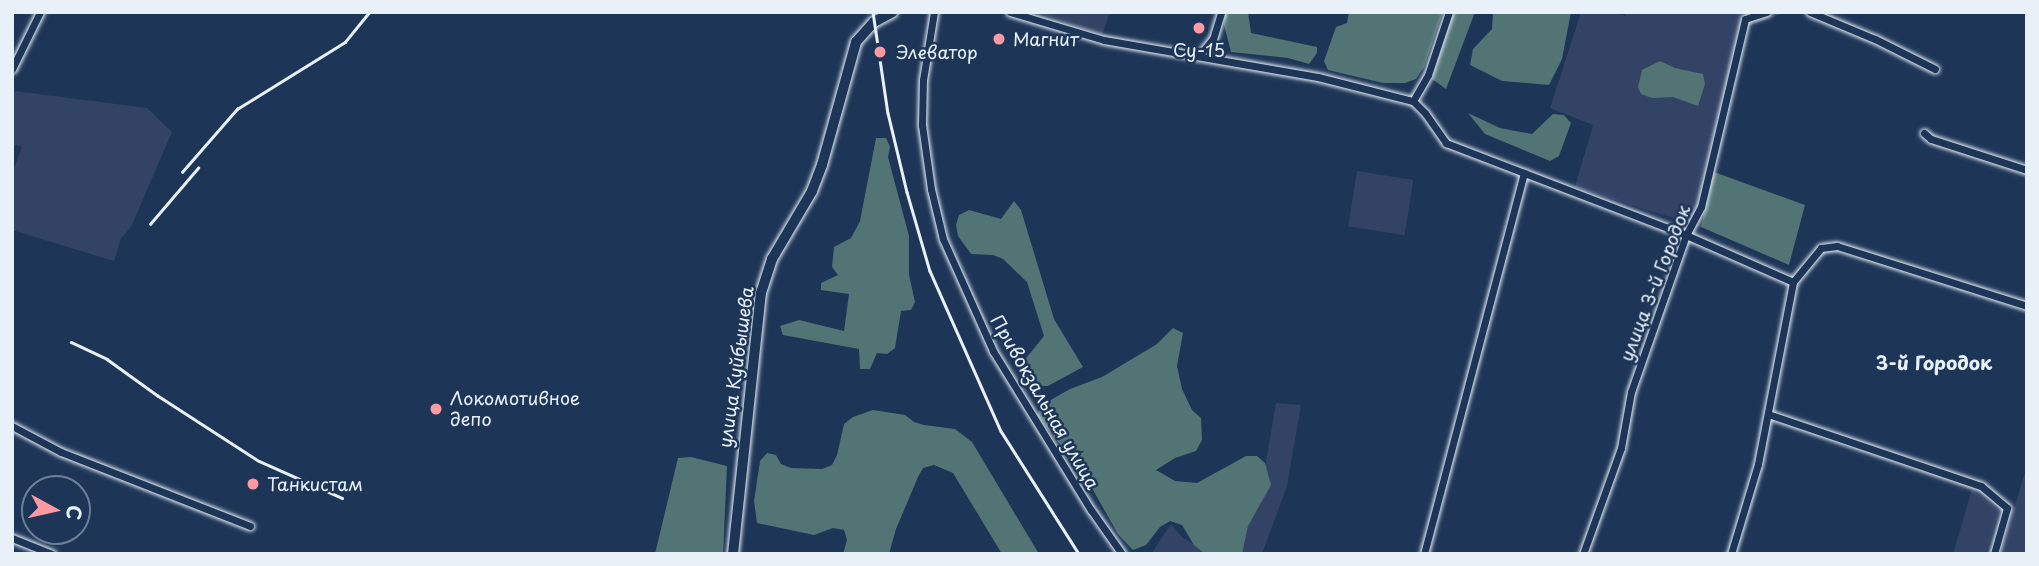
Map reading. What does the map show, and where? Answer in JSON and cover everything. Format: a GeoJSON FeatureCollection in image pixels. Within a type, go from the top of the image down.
{"type":"FeatureCollection","features":[{"type":"Feature","properties":{"kind":"street"},"geometry":{"type":"LineString","coordinates":[[12,69],[40,12]]}},
{"type":"Feature","properties":{"kind":"street","name":"улица Куйбышева"},"geometry":{"type":"LineString","coordinates":[[734,551],[761,293],[772,259],[812,191],[822,165],[856,42],[874,22],[893,12]]}},
{"type":"Feature","properties":{"kind":"street","name":"Привокзальная улица"},"geometry":{"type":"LineString","coordinates":[[934,12],[923,80],[922,125],[930,190],[943,239],[993,351],[1091,510],[1122,554]]}},
{"type":"Feature","properties":{"kind":"street"},"geometry":{"type":"LineString","coordinates":[[1010,12],[1104,40],[1318,77],[1412,101],[1432,121],[1446,143],[1686,235],[1793,282]]}},
{"type":"Feature","properties":{"kind":"street"},"geometry":{"type":"LineString","coordinates":[[1199,56],[1213,39],[1221,12]]}},
{"type":"Feature","properties":{"kind":"street"},"geometry":{"type":"LineString","coordinates":[[1412,101],[1427,75],[1448,12]]}},
{"type":"Feature","properties":{"kind":"street","name":"улица 3-й Городок"},"geometry":{"type":"LineString","coordinates":[[1583,554],[1621,448],[1631,392],[1686,235],[1701,207],[1745,19],[1766,12]]}},
{"type":"Feature","properties":{"kind":"street"},"geometry":{"type":"LineString","coordinates":[[1810,12],[1935,69]]}},
{"type":"Feature","properties":{"kind":"street"},"geometry":{"type":"LineString","coordinates":[[1924,133],[1931,139],[2027,170]]}},
{"type":"Feature","properties":{"kind":"street"},"geometry":{"type":"LineString","coordinates":[[1424,554],[1524,173]]}},
{"type":"Feature","properties":{"kind":"street"},"geometry":{"type":"LineString","coordinates":[[1731,554],[1750,497],[1793,282],[1821,248],[1837,246],[2027,306]]}},
{"type":"Feature","properties":{"kind":"street"},"geometry":{"type":"LineString","coordinates":[[1768,414],[1981,486],[2007,508],[1994,554]]}},
{"type":"Feature","properties":{"kind":"street"},"geometry":{"type":"LineString","coordinates":[[12,426],[61,452],[250,526]]}},
{"type":"Feature","properties":{"kind":"street"},"geometry":{"type":"LineString","coordinates":[[12,538],[52,554]]}},
{"type":"Feature","properties":{"kind":"shaded area"},"geometry":{"type":"Polygon","coordinates":[[[1036,12],[1110,12],[1102,35],[1036,12]]]}},
{"type":"Feature","properties":{"kind":"shaded area"},"geometry":{"type":"Polygon","coordinates":[[[1581,12],[1612,12],[1625,16],[1626,12],[1787,12],[1748,26],[1701,227],[1575,187],[1593,125],[1550,108],[1581,12]]]}},
{"type":"Feature","properties":{"kind":"shaded area"},"geometry":{"type":"Polygon","coordinates":[[[15,91],[147,108],[172,132],[131,227],[121,238],[114,261],[12,230],[12,173],[22,147],[12,144],[12,98],[15,91]]]}},
{"type":"Feature","properties":{"kind":"shaded area"},"geometry":{"type":"Polygon","coordinates":[[[1357,171],[1413,180],[1405,235],[1348,226],[1357,171]]]}},
{"type":"Feature","properties":{"kind":"shaded area"},"geometry":{"type":"Polygon","coordinates":[[[1276,403],[1301,405],[1287,486],[1262,554],[1233,554],[1263,480],[1276,403]]]}},
{"type":"Feature","properties":{"kind":"shaded area"},"geometry":{"type":"Polygon","coordinates":[[[2027,465],[2027,554],[2000,554],[2020,489],[2027,465]]]}},
{"type":"Feature","properties":{"kind":"shaded area"},"geometry":{"type":"Polygon","coordinates":[[[1972,489],[1999,511],[1985,554],[1953,554],[1972,489]]]}},
{"type":"Feature","properties":{"kind":"shaded area"},"geometry":{"type":"Polygon","coordinates":[[[1171,524],[1183,538],[1211,554],[1151,554],[1171,524]]]}},
{"type":"Feature","properties":{"kind":"green space"},"geometry":{"type":"Polygon","coordinates":[[[1225,12],[1248,12],[1251,33],[1317,47],[1317,53],[1309,64],[1288,58],[1231,52],[1224,25],[1225,12]]]}},
{"type":"Feature","properties":{"kind":"green space"},"geometry":{"type":"Polygon","coordinates":[[[1349,12],[1443,12],[1424,67],[1416,79],[1405,83],[1383,83],[1328,70],[1324,61],[1336,27],[1347,23],[1349,12]]]}},
{"type":"Feature","properties":{"kind":"green space"},"geometry":{"type":"Polygon","coordinates":[[[1452,12],[1475,12],[1446,89],[1432,79],[1452,12]]]}},
{"type":"Feature","properties":{"kind":"green space"},"geometry":{"type":"Polygon","coordinates":[[[1493,12],[1571,12],[1562,59],[1549,85],[1502,81],[1470,65],[1473,49],[1492,29],[1493,12]]]}},
{"type":"Feature","properties":{"kind":"green space"},"geometry":{"type":"Polygon","coordinates":[[[1660,61],[1675,68],[1703,74],[1705,84],[1698,106],[1673,97],[1652,98],[1641,94],[1638,87],[1642,70],[1660,61]]]}},
{"type":"Feature","properties":{"kind":"green space"},"geometry":{"type":"Polygon","coordinates":[[[1468,113],[1500,128],[1532,134],[1553,114],[1564,115],[1571,123],[1559,156],[1550,161],[1485,134],[1468,113]]]}},
{"type":"Feature","properties":{"kind":"green space"},"geometry":{"type":"Polygon","coordinates":[[[876,138],[886,138],[890,147],[888,157],[909,236],[909,275],[915,302],[911,310],[901,311],[895,348],[887,354],[877,353],[870,369],[860,369],[859,349],[783,335],[780,326],[799,320],[844,331],[849,294],[821,290],[821,283],[838,275],[832,267],[834,247],[851,238],[860,221],[876,138]]]}},
{"type":"Feature","properties":{"kind":"green space"},"geometry":{"type":"Polygon","coordinates":[[[1714,172],[1805,205],[1789,265],[1701,227],[1714,172]]]}},
{"type":"Feature","properties":{"kind":"green space"},"geometry":{"type":"Polygon","coordinates":[[[1014,201],[1021,210],[1054,319],[1083,367],[1048,386],[1037,386],[1019,373],[1023,362],[1044,336],[1027,282],[1003,259],[993,255],[971,254],[958,236],[956,225],[959,215],[969,210],[1001,219],[1014,201]]]}},
{"type":"Feature","properties":{"kind":"green space"},"geometry":{"type":"Polygon","coordinates":[[[1173,328],[1183,333],[1177,366],[1182,389],[1192,410],[1201,418],[1202,440],[1196,451],[1175,458],[1156,470],[1175,481],[1197,483],[1246,456],[1257,456],[1265,463],[1271,485],[1248,526],[1242,554],[1205,554],[1194,545],[1182,525],[1170,521],[1160,527],[1146,545],[1133,550],[1118,534],[1085,476],[1037,415],[1042,405],[1070,389],[1102,377],[1157,344],[1173,328]]]}},
{"type":"Feature","properties":{"kind":"green space"},"geometry":{"type":"Polygon","coordinates":[[[873,410],[905,415],[924,425],[955,429],[972,442],[1039,554],[1002,554],[953,473],[934,465],[923,468],[918,477],[896,529],[889,554],[843,554],[847,540],[844,530],[833,528],[814,535],[757,523],[754,501],[760,461],[767,453],[776,455],[781,464],[791,468],[822,469],[832,465],[844,424],[853,417],[873,410]]]}},
{"type":"Feature","properties":{"kind":"green space"},"geometry":{"type":"Polygon","coordinates":[[[691,457],[727,466],[723,554],[655,554],[678,458],[691,457]]]}},
{"type":"Feature","properties":{"kind":"railway"},"geometry":{"type":"LineString","coordinates":[[182,172],[237,109],[345,42],[369,12]]}},
{"type":"Feature","properties":{"kind":"railway"},"geometry":{"type":"LineString","coordinates":[[873,12],[888,113],[930,271],[1001,431],[1079,554]]}},
{"type":"Feature","properties":{"kind":"railway"},"geometry":{"type":"LineString","coordinates":[[150,224],[198,168]]}},
{"type":"Feature","properties":{"kind":"railway"},"geometry":{"type":"LineString","coordinates":[[71,342],[107,359],[259,461],[342,498]]}},
{"type":"Feature","properties":{"kind":"place","name":"Су-15"},"geometry":{"type":"Point","coordinates":[1199,28]}},
{"type":"Feature","properties":{"kind":"place","name":"Магнит"},"geometry":{"type":"Point","coordinates":[999,39]}},
{"type":"Feature","properties":{"kind":"place","name":"Элеватор"},"geometry":{"type":"Point","coordinates":[880,52]}},
{"type":"Feature","properties":{"kind":"place","name":"Локомотивное депо"},"geometry":{"type":"Point","coordinates":[436,409]}},
{"type":"Feature","properties":{"kind":"place","name":"Танкистам"},"geometry":{"type":"Point","coordinates":[253,484]}},
{"type":"Feature","properties":{"kind":"district","name":"3-й Городок"},"geometry":{"type":"Point","coordinates":[1934,363]}}]}
